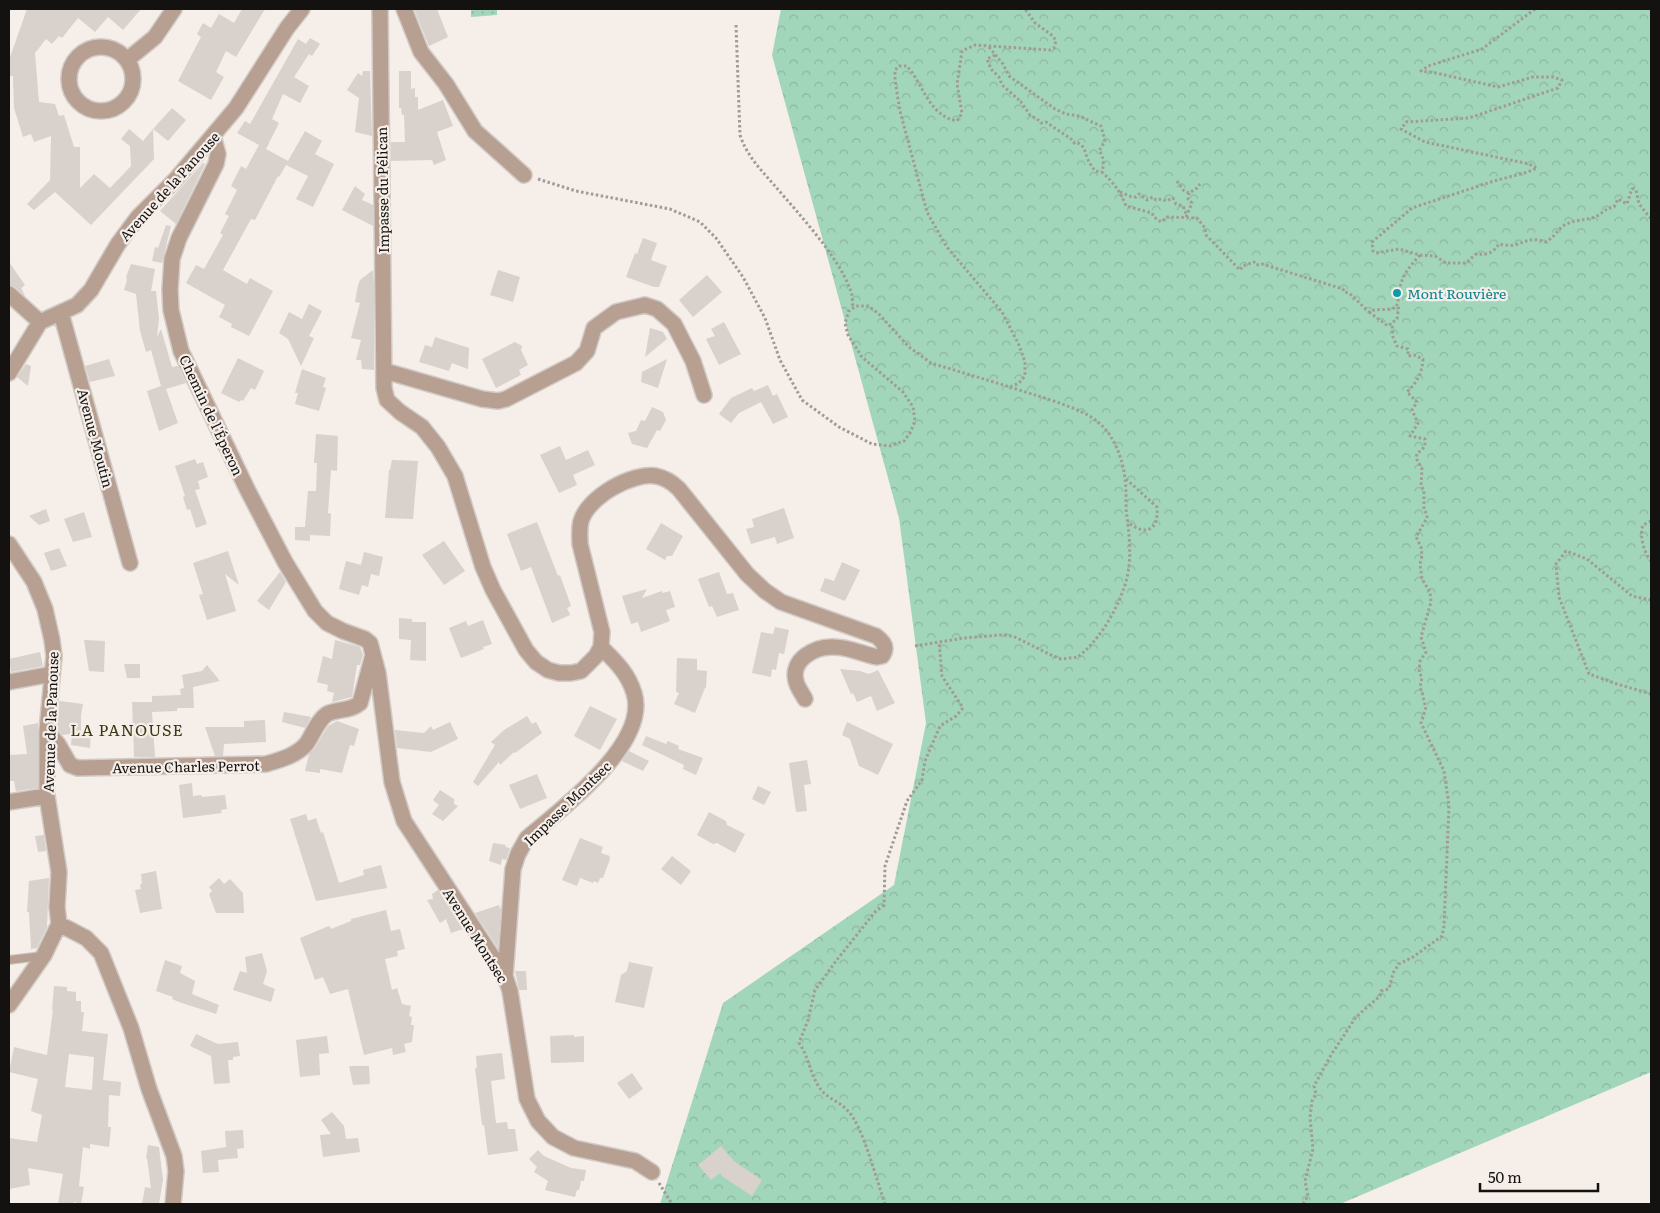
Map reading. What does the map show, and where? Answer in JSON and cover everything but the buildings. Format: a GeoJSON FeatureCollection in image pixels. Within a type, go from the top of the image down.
{"type":"FeatureCollection","features":[{"type":"Feature","properties":{"kind":"street"},"geometry":{"type":"LineString","coordinates":[[128,60],[155,37],[174,9]]}},
{"type":"Feature","properties":{"kind":"street"},"geometry":{"type":"LineString","coordinates":[[287,28],[294,9]]}},
{"type":"Feature","properties":{"kind":"street","name":"Avenue de la Panouse"},"geometry":{"type":"LineString","coordinates":[[40,322],[77,304],[91,290],[118,244],[138,217],[176,178],[236,108],[287,28],[302,9]]}},
{"type":"Feature","properties":{"kind":"street","name":"Impasse du Pélican"},"geometry":{"type":"LineString","coordinates":[[380,9],[384,388],[387,400],[400,412],[422,427],[438,447],[455,476],[483,567],[493,590],[526,650],[536,662],[548,670],[559,673],[581,671],[596,656],[601,647]]}},
{"type":"Feature","properties":{"kind":"street"},"geometry":{"type":"LineString","coordinates":[[404,9],[421,52],[446,84],[475,131],[524,175]]}},
{"type":"Feature","properties":{"kind":"street"},"geometry":{"type":"LineString","coordinates":[[98,47],[109,48],[119,52],[128,60],[134,82],[131,92],[124,102],[116,108],[105,111],[94,110],[83,106],[75,98],[70,88],[69,77],[72,66],[87,50],[98,47]]}},
{"type":"Feature","properties":{"kind":"street","name":"Chemin de l'Éperon"},"geometry":{"type":"LineString","coordinates":[[213,136],[218,154],[216,164],[179,238],[172,259],[171,310],[181,351],[247,489],[285,562],[315,611],[327,623],[365,639],[370,643],[373,655]]}},
{"type":"Feature","properties":{"kind":"street"},"geometry":{"type":"LineString","coordinates":[[9,373],[40,322],[10,296]]}},
{"type":"Feature","properties":{"kind":"street"},"geometry":{"type":"LineString","coordinates":[[385,371],[482,399],[498,401],[506,399],[576,363],[587,351],[594,328],[616,312],[645,305],[657,309],[674,324],[693,361],[704,395]]}},
{"type":"Feature","properties":{"kind":"street","name":"Avenue Moutin"},"geometry":{"type":"LineString","coordinates":[[61,313],[130,563]]}},
{"type":"Feature","properties":{"kind":"street"},"geometry":{"type":"LineString","coordinates":[[601,647],[602,632],[580,544],[581,520],[589,505],[603,494],[629,480],[643,476],[655,476],[668,480],[680,489],[747,574],[765,591],[781,602],[876,636],[882,640],[885,647],[884,653],[882,656],[876,657],[836,646],[822,647],[809,652],[800,661],[795,674],[796,682],[805,699]]}},
{"type":"Feature","properties":{"kind":"street","name":"Avenue de la Panouse"},"geometry":{"type":"LineString","coordinates":[[9,544],[34,582],[44,609],[52,640],[54,656],[47,731],[47,796],[59,872],[57,907],[59,924]]}},
{"type":"Feature","properties":{"kind":"street","name":"Impasse Montsec"},"geometry":{"type":"LineString","coordinates":[[505,976],[513,868],[518,854],[527,838],[607,767],[620,749],[633,723],[636,706],[634,693],[622,668],[601,647]]}},
{"type":"Feature","properties":{"kind":"street","name":"Avenue Charles Perrot"},"geometry":{"type":"LineString","coordinates":[[47,731],[58,744],[70,765],[78,768],[266,764],[294,753],[306,745],[327,714],[356,706],[360,702],[373,655]]}},
{"type":"Feature","properties":{"kind":"street","name":"Avenue Montsec"},"geometry":{"type":"LineString","coordinates":[[373,655],[378,673],[392,782],[404,821],[505,976],[510,991],[528,1099],[538,1121],[553,1137],[574,1148],[635,1161],[652,1172]]}},
{"type":"Feature","properties":{"kind":"street"},"geometry":{"type":"LineString","coordinates":[[9,682],[52,674]]}},
{"type":"Feature","properties":{"kind":"street"},"geometry":{"type":"LineString","coordinates":[[9,802],[47,796]]}},
{"type":"Feature","properties":{"kind":"street"},"geometry":{"type":"LineString","coordinates":[[9,1005],[44,955],[59,924],[86,938],[101,953],[131,1028],[149,1089],[174,1156],[176,1171],[173,1204]]}},
{"type":"Feature","properties":{"kind":"lane"},"geometry":{"type":"LineString","coordinates":[[9,960],[44,955]]}},
{"type":"Feature","properties":{"kind":"path"},"geometry":{"type":"LineString","coordinates":[[1010,387],[1018,383],[1025,376],[1025,362],[1019,345],[1002,312],[946,246],[927,212],[900,111],[895,70],[899,66],[907,66],[914,73],[920,88],[936,110],[949,119],[957,120],[962,113],[957,84],[962,51],[975,45],[1050,50],[1054,48],[1056,41],[1053,36],[1035,23],[1024,9]]}},
{"type":"Feature","properties":{"kind":"path"},"geometry":{"type":"LineString","coordinates":[[1535,9],[1482,49],[1428,66],[1421,71],[1498,87],[1533,77],[1553,77],[1562,80],[1558,88],[1469,118],[1406,122],[1400,129],[1425,142],[1529,164],[1537,168],[1412,208],[1372,242],[1373,251],[1376,253],[1399,249],[1420,255],[1435,256],[1446,263],[1466,263],[1476,254],[1485,255],[1493,252],[1499,244],[1513,246],[1526,240],[1538,239],[1546,242],[1569,222],[1598,216],[1606,208],[1614,207],[1618,199],[1627,204],[1632,188],[1636,190],[1639,204],[1651,219]]}},
{"type":"Feature","properties":{"kind":"path"},"geometry":{"type":"LineString","coordinates":[[736,25],[740,135],[743,145],[754,162],[840,266],[851,290],[853,308]]}},
{"type":"Feature","properties":{"kind":"path"},"geometry":{"type":"LineString","coordinates":[[988,46],[1003,64],[1009,76],[1055,109],[1066,114],[1079,116],[1101,126],[1105,141],[1099,150],[1102,154],[1104,166],[1102,172]]}},
{"type":"Feature","properties":{"kind":"path"},"geometry":{"type":"LineString","coordinates":[[995,54],[987,59],[991,69],[999,77],[1002,85],[1021,102],[1030,115],[1041,123],[1046,122],[1074,143],[1079,143],[1084,148],[1089,162],[1095,170],[1102,172],[1114,183],[1126,206],[1152,213],[1161,222],[1167,217],[1197,218],[1205,228],[1206,235],[1240,270],[1243,266],[1254,262],[1256,265],[1262,264],[1343,288],[1344,292],[1349,293],[1369,312],[1388,326],[1397,319],[1399,289],[1402,279],[1420,255]]}},
{"type":"Feature","properties":{"kind":"path"},"geometry":{"type":"LineString","coordinates":[[524,175],[576,191],[670,209],[700,222],[716,238],[743,277],[765,318],[780,360],[802,400],[839,427],[872,444],[890,446],[904,441],[915,421],[913,407],[903,392],[862,357],[848,335],[845,323],[850,311],[856,306],[868,306],[878,313],[909,347],[931,363],[1083,412],[1098,421],[1110,435],[1119,455],[1125,478],[1130,535],[1129,566],[1125,585],[1098,637],[1078,657],[1060,658],[1052,656],[1013,636],[1001,635],[964,638],[914,646]]}},
{"type":"Feature","properties":{"kind":"path"},"geometry":{"type":"LineString","coordinates":[[1177,181],[1184,191],[1189,194]]}},
{"type":"Feature","properties":{"kind":"path"},"geometry":{"type":"LineString","coordinates":[[1187,217],[1192,204],[1188,200],[1189,194],[1200,184]]}},
{"type":"Feature","properties":{"kind":"path"},"geometry":{"type":"LineString","coordinates":[[1120,192],[1132,197],[1136,197],[1139,194],[1147,200],[1153,197],[1156,200],[1162,199],[1166,201],[1173,198],[1176,204],[1183,206],[1187,217]]}},
{"type":"Feature","properties":{"kind":"path"},"geometry":{"type":"LineString","coordinates":[[1369,312],[1375,308],[1391,310],[1396,308],[1399,301]]}},
{"type":"Feature","properties":{"kind":"path"},"geometry":{"type":"LineString","coordinates":[[1302,1204],[1308,1196],[1305,1181],[1312,1149],[1310,1117],[1312,1101],[1316,1094],[1314,1086],[1331,1055],[1356,1017],[1380,996],[1381,991],[1388,989],[1399,964],[1413,957],[1442,936],[1444,926],[1449,805],[1444,771],[1421,723],[1426,707],[1422,700],[1423,692],[1420,688],[1422,677],[1418,673],[1420,661],[1426,652],[1421,637],[1431,602],[1430,592],[1422,579],[1420,564],[1422,556],[1421,547],[1416,537],[1427,518],[1424,510],[1424,490],[1420,486],[1422,469],[1416,458],[1417,453],[1422,451],[1426,445],[1425,439],[1410,436],[1418,423],[1412,410],[1417,402],[1407,392],[1417,382],[1422,369],[1422,359],[1414,355],[1408,356],[1408,349],[1397,346],[1393,337],[1392,323]]}},
{"type":"Feature","properties":{"kind":"path"},"geometry":{"type":"LineString","coordinates":[[1125,478],[1157,506],[1157,516],[1154,524],[1148,530],[1139,530],[1128,522]]}},
{"type":"Feature","properties":{"kind":"path"},"geometry":{"type":"LineString","coordinates":[[1651,521],[1643,525],[1640,532],[1651,561]]}},
{"type":"Feature","properties":{"kind":"path"},"geometry":{"type":"LineString","coordinates":[[1651,600],[1632,596],[1587,559],[1574,552],[1566,551],[1556,564],[1559,597],[1589,674],[1651,694]]}},
{"type":"Feature","properties":{"kind":"path"},"geometry":{"type":"LineString","coordinates":[[884,1204],[859,1129],[848,1111],[823,1092],[812,1074],[805,1050],[800,1043],[815,990],[836,960],[875,912],[884,905],[885,866],[907,801],[922,780],[925,762],[940,726],[956,716],[963,708],[942,676],[939,642]]}},
{"type":"Feature","properties":{"kind":"path"},"geometry":{"type":"LineString","coordinates":[[652,1172],[672,1204]]}},
{"type":"Feature","properties":{"kind":"green space"},"geometry":{"type":"Polygon","coordinates":[[[471,9],[497,9],[497,15],[471,17],[471,9]]]}},
{"type":"Feature","properties":{"kind":"green space"},"geometry":{"type":"Polygon","coordinates":[[[781,9],[1651,9],[1651,1072],[1340,1204],[660,1204],[723,1003],[894,885],[926,723],[899,518],[772,55],[781,9]]]}},
{"type":"Feature","properties":{"kind":"place","name":"Mont Rouvière"},"geometry":{"type":"Point","coordinates":[1397,293]}},
{"type":"Feature","properties":{"kind":"district","name":"LA PANOUSE"},"geometry":{"type":"Point","coordinates":[127,729]}}]}
